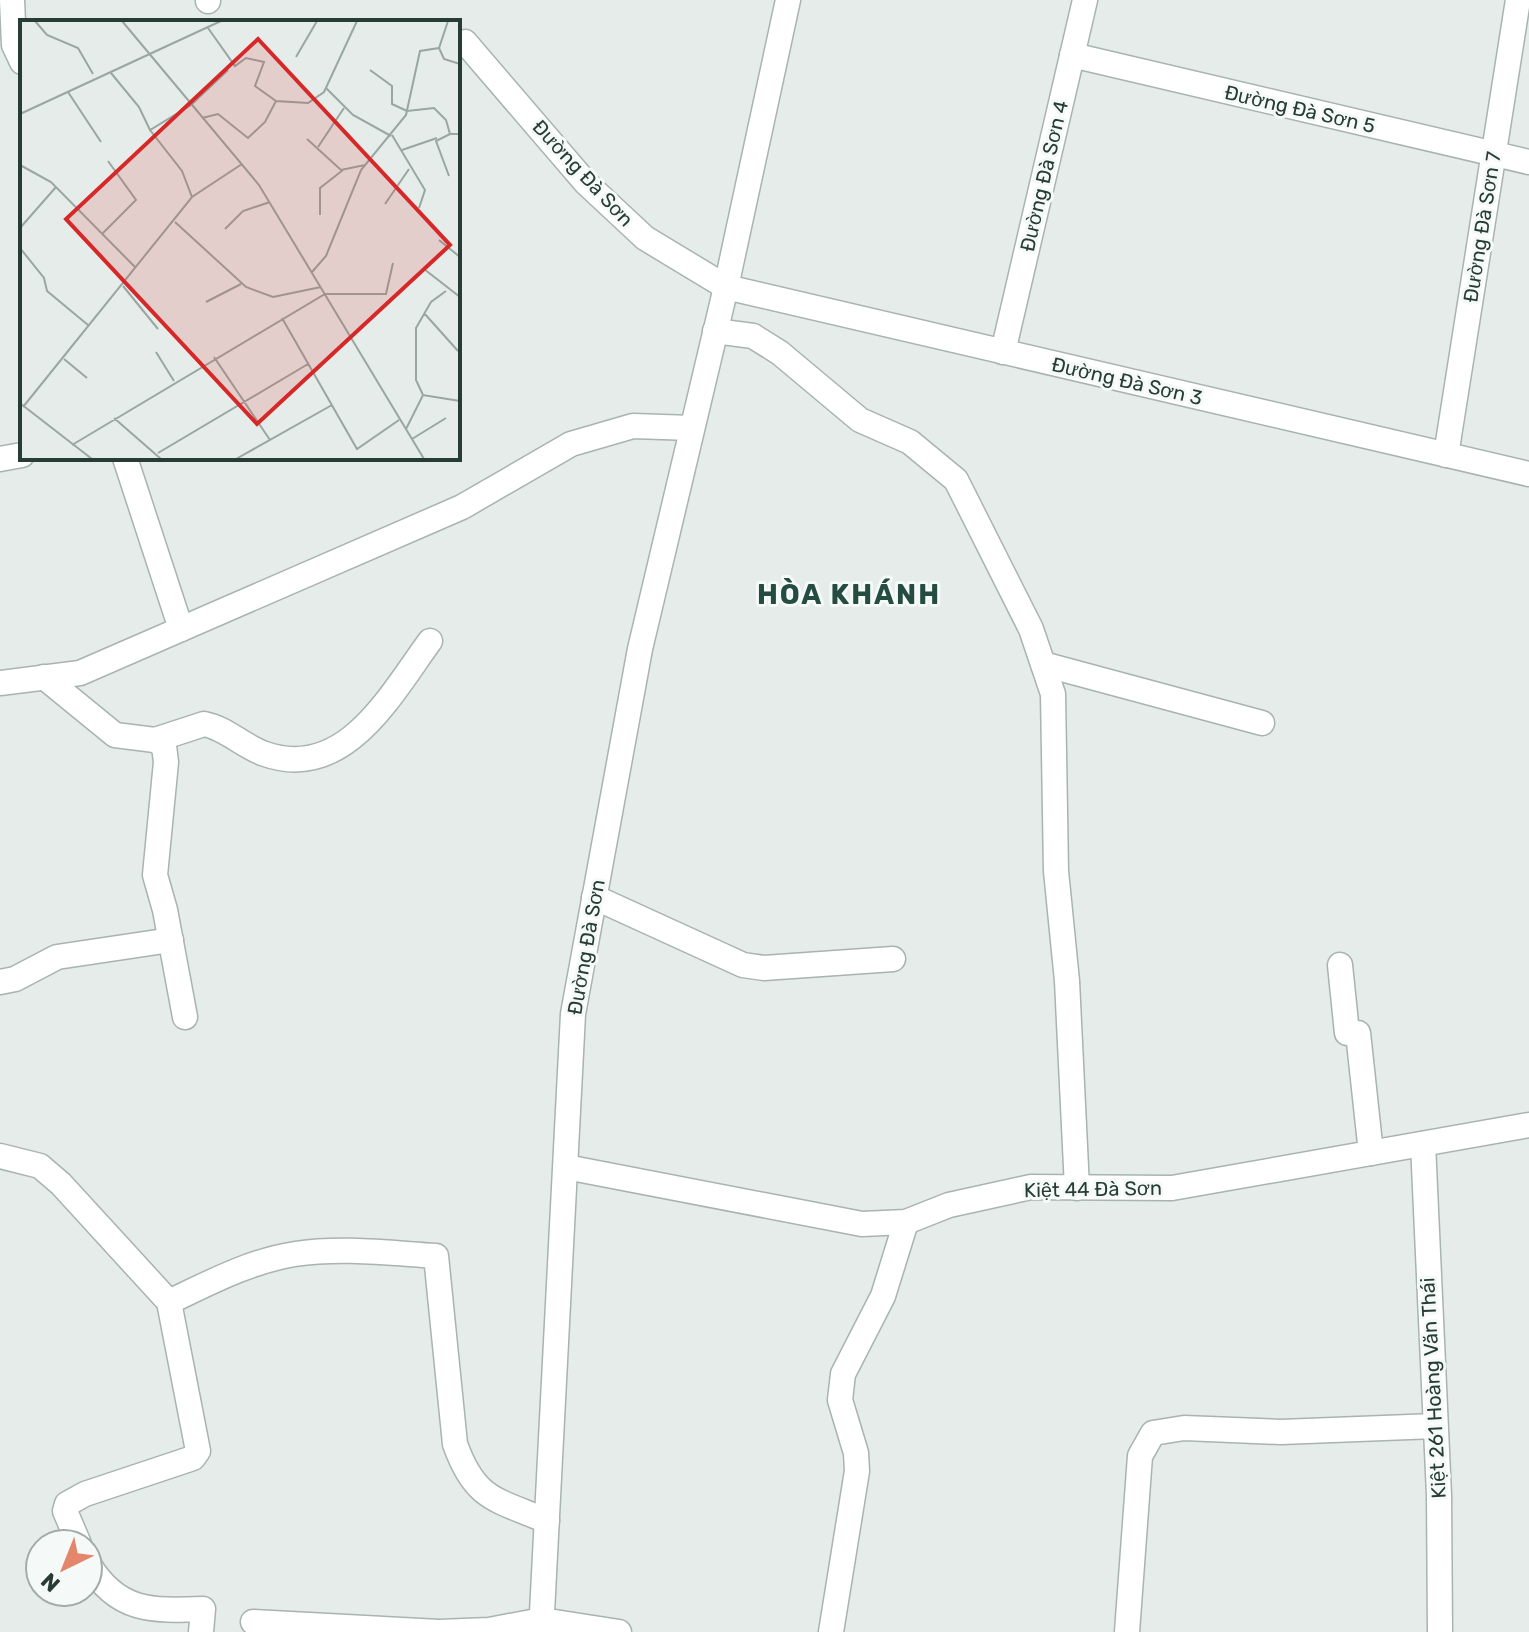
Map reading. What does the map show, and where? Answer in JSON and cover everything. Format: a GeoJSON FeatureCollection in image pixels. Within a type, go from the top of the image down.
{"type":"FeatureCollection","features":[{"type":"Feature","properties":{"kind":"street"},"geometry":{"type":"LineString","coordinates":[[12,0],[14,45],[20,58]]}},
{"type":"Feature","properties":{"kind":"street","name":"Đường Đà Sơn"},"geometry":{"type":"LineString","coordinates":[[542,1626],[573,1014],[640,649],[726,287],[788,0]]}},
{"type":"Feature","properties":{"kind":"street","name":"Đường Đà Sơn 4"},"geometry":{"type":"LineString","coordinates":[[1003,352],[1085,0]]}},
{"type":"Feature","properties":{"kind":"street","name":"Đường Đà Sơn 7"},"geometry":{"type":"LineString","coordinates":[[1446,455],[1518,0]]}},
{"type":"Feature","properties":{"kind":"street","name":"Đường Đà Sơn"},"geometry":{"type":"LineString","coordinates":[[460,43],[465,42],[586,183],[645,238],[726,287]]}},
{"type":"Feature","properties":{"kind":"street","name":"Đường Đà Sơn 5"},"geometry":{"type":"LineString","coordinates":[[1072,55],[1529,162]]}},
{"type":"Feature","properties":{"kind":"street","name":"Đường Đà Sơn 3"},"geometry":{"type":"LineString","coordinates":[[726,287],[1529,474]]}},
{"type":"Feature","properties":{"kind":"street"},"geometry":{"type":"LineString","coordinates":[[715,331],[753,336],[780,353],[860,420],[910,442],[956,480],[1031,629],[1053,694],[1056,871],[1067,981],[1077,1188]]}},
{"type":"Feature","properties":{"kind":"street"},"geometry":{"type":"LineString","coordinates":[[0,683],[80,673],[462,507],[571,444],[633,426],[692,428]]}},
{"type":"Feature","properties":{"kind":"street"},"geometry":{"type":"LineString","coordinates":[[0,459],[20,455]]}},
{"type":"Feature","properties":{"kind":"street"},"geometry":{"type":"LineString","coordinates":[[126,460],[181,629]]}},
{"type":"Feature","properties":{"kind":"street"},"geometry":{"type":"LineString","coordinates":[[44,677],[115,735],[155,740],[204,724],[264,754],[289,760],[324,754],[352,742],[430,641]]}},
{"type":"Feature","properties":{"kind":"street"},"geometry":{"type":"LineString","coordinates":[[1043,664],[1262,723]]}},
{"type":"Feature","properties":{"kind":"street"},"geometry":{"type":"LineString","coordinates":[[155,740],[164,746],[166,762],[155,875],[185,1017]]}},
{"type":"Feature","properties":{"kind":"street"},"geometry":{"type":"LineString","coordinates":[[594,897],[743,965],[764,968],[893,959]]}},
{"type":"Feature","properties":{"kind":"street"},"geometry":{"type":"LineString","coordinates":[[0,982],[15,979],[57,957],[171,940]]}},
{"type":"Feature","properties":{"kind":"street"},"geometry":{"type":"LineString","coordinates":[[1340,965],[1347,1033],[1358,1033],[1371,1153]]}},
{"type":"Feature","properties":{"kind":"street","name":"Kiệt 44 Đà Sơn"},"geometry":{"type":"LineString","coordinates":[[566,1167],[862,1224],[906,1222],[949,1205],[1031,1187],[1172,1188],[1529,1125]]}},
{"type":"Feature","properties":{"kind":"street","name":"Kiệt 261 Hoàng Văn Thái"},"geometry":{"type":"LineString","coordinates":[[1423,1144],[1440,1632]]}},
{"type":"Feature","properties":{"kind":"street"},"geometry":{"type":"LineString","coordinates":[[0,1156],[40,1166],[61,1184],[169,1302],[198,1451],[193,1458],[85,1494],[67,1504],[65,1511],[72,1528]]}},
{"type":"Feature","properties":{"kind":"street"},"geometry":{"type":"LineString","coordinates":[[831,1632],[857,1471],[856,1453],[840,1400],[843,1374],[883,1296],[906,1222]]}},
{"type":"Feature","properties":{"kind":"street"},"geometry":{"type":"LineString","coordinates":[[169,1302],[228,1274],[294,1254],[335,1250],[436,1256],[455,1444],[465,1473],[488,1496],[547,1521]]}},
{"type":"Feature","properties":{"kind":"street"},"geometry":{"type":"LineString","coordinates":[[1127,1632],[1140,1456],[1153,1433],[1184,1428],[1281,1432],[1435,1426]]}},
{"type":"Feature","properties":{"kind":"street"},"geometry":{"type":"LineString","coordinates":[[104,1587],[124,1602],[157,1610],[203,1609],[201,1632]]}},
{"type":"Feature","properties":{"kind":"street"},"geometry":{"type":"LineString","coordinates":[[253,1622],[439,1632],[542,1626],[619,1632]]}},
{"type":"Feature","properties":{"kind":"district","name":"HÒA KHÁNH"},"geometry":{"type":"Point","coordinates":[849,594]}}]}
